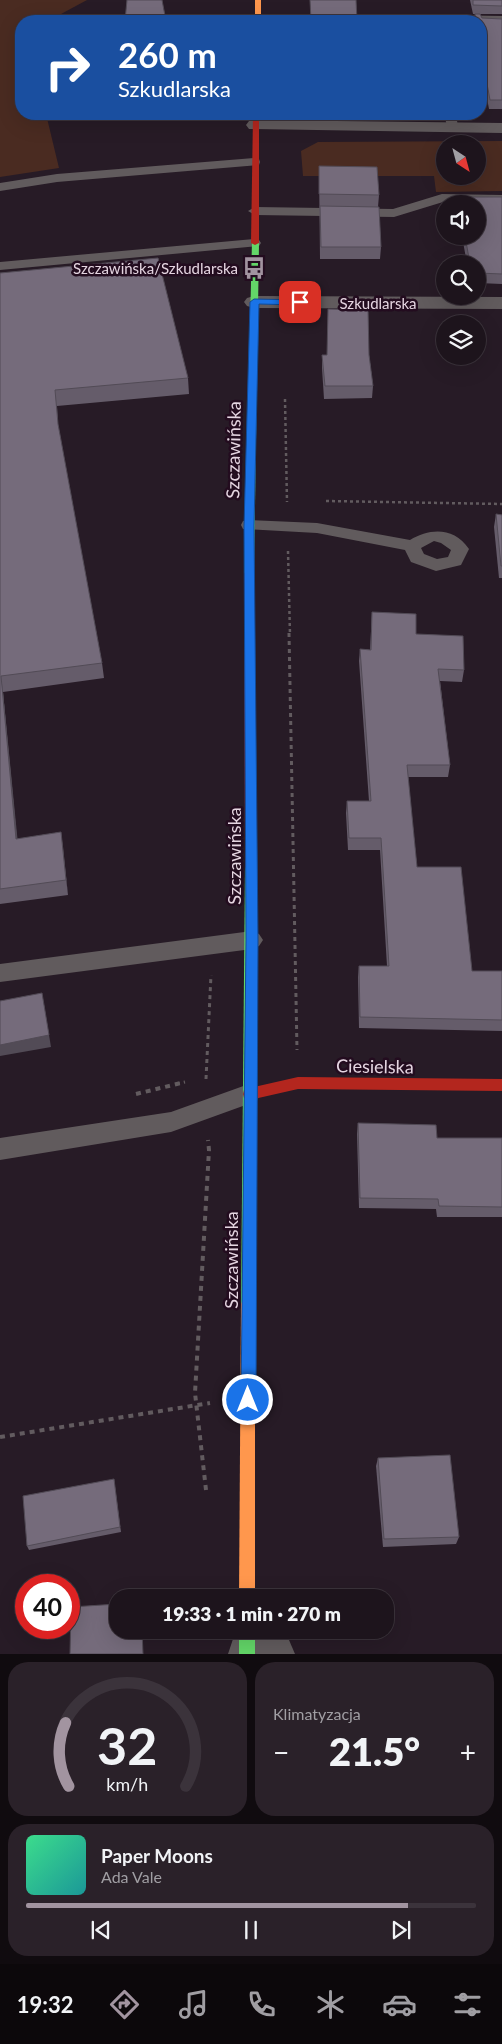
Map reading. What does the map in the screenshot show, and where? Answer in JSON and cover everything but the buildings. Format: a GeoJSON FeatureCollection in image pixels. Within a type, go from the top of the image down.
{"type":"FeatureCollection","features":[{"type":"Feature","properties":{"kind":"street"},"geometry":{"type":"LineString","coordinates":[[258,0],[258,15]]}},
{"type":"Feature","properties":{"kind":"street"},"geometry":{"type":"LineString","coordinates":[[487,21],[502,21]]}},
{"type":"Feature","properties":{"kind":"street","name":"Szczawińska"},"geometry":{"type":"LineString","coordinates":[[247,1589],[249,1094],[252,940],[249,526],[256,120]]}},
{"type":"Feature","properties":{"kind":"street"},"geometry":{"type":"LineString","coordinates":[[354,120],[451,121],[502,128]]}},
{"type":"Feature","properties":{"kind":"street","name":"Szkudlarska"},"geometry":{"type":"LineString","coordinates":[[254,302],[502,303]]}},
{"type":"Feature","properties":{"kind":"street","name":"Ciesielska"},"geometry":{"type":"LineString","coordinates":[[249,1094],[298,1083],[502,1085]]}},
{"type":"Feature","properties":{"kind":"street"},"geometry":{"type":"LineString","coordinates":[[247,1639],[247,1654],[275,1654]]}},
{"type":"Feature","properties":{"kind":"lane"},"geometry":{"type":"LineString","coordinates":[[0,187],[57,178],[254,162]]}},
{"type":"Feature","properties":{"kind":"lane"},"geometry":{"type":"LineString","coordinates":[[255,211],[394,213],[442,198],[502,199]]}},
{"type":"Feature","properties":{"kind":"lane"},"geometry":{"type":"LineString","coordinates":[[0,266],[254,243]]}},
{"type":"Feature","properties":{"kind":"lane"},"geometry":{"type":"LineString","coordinates":[[249,526],[317,528],[412,546]]}},
{"type":"Feature","properties":{"kind":"lane"},"geometry":{"type":"LineString","coordinates":[[0,973],[252,940]]}},
{"type":"Feature","properties":{"kind":"lane"},"geometry":{"type":"LineString","coordinates":[[0,1149],[171,1122],[249,1094]]}},
{"type":"Feature","properties":{"kind":"path"},"geometry":{"type":"LineString","coordinates":[[285,392],[298,1083]]}},
{"type":"Feature","properties":{"kind":"path"},"geometry":{"type":"LineString","coordinates":[[317,501],[502,504]]}},
{"type":"Feature","properties":{"kind":"path"},"geometry":{"type":"LineString","coordinates":[[0,1437],[196,1404],[248,1400]]}},
{"type":"Feature","properties":{"kind":"shaded area"},"geometry":{"type":"Polygon","coordinates":[[[0,0],[87,0],[59,15],[15,15],[15,120],[47,120],[59,168],[0,177],[0,0]]]}},
{"type":"Feature","properties":{"kind":"shaded area"},"geometry":{"type":"Polygon","coordinates":[[[436,141],[436,185],[486,185],[486,141],[502,141],[502,191],[436,192],[434,176],[303,176],[301,151],[318,142],[436,141]]]}},
{"type":"Feature","properties":{"kind":"traffic: fast"},"geometry":{"type":"LineString","coordinates":[[249,573],[255,243]]}},
{"type":"Feature","properties":{"kind":"traffic: fast"},"geometry":{"type":"LineString","coordinates":[[248,1304],[251,867]]}},
{"type":"Feature","properties":{"kind":"traffic: fast"},"geometry":{"type":"LineString","coordinates":[[247,1639],[247,1654]]}},
{"type":"Feature","properties":{"kind":"traffic: slow"},"geometry":{"type":"LineString","coordinates":[[258,0],[258,15]]}},
{"type":"Feature","properties":{"kind":"traffic: slow"},"geometry":{"type":"LineString","coordinates":[[247,1589],[248,1304]]}},
{"type":"Feature","properties":{"kind":"traffic: jam"},"geometry":{"type":"LineString","coordinates":[[255,243],[256,120]]}},
{"type":"Feature","properties":{"kind":"traffic: jam"},"geometry":{"type":"LineString","coordinates":[[249,573],[251,867]]}},
{"type":"Feature","properties":{"kind":"traffic: jam"},"geometry":{"type":"LineString","coordinates":[[249,1094],[298,1083],[502,1085]]}},
{"type":"Feature","properties":{"kind":"place","name":"Szczawińska/Szkudlarska"},"geometry":{"type":"Point","coordinates":[254,268]}},
{"type":"Feature","properties":{"kind":"route"},"geometry":{"type":"LineString","coordinates":[[248,1400],[249,1094],[252,940],[249,526],[254,302],[300,302]]}}]}
